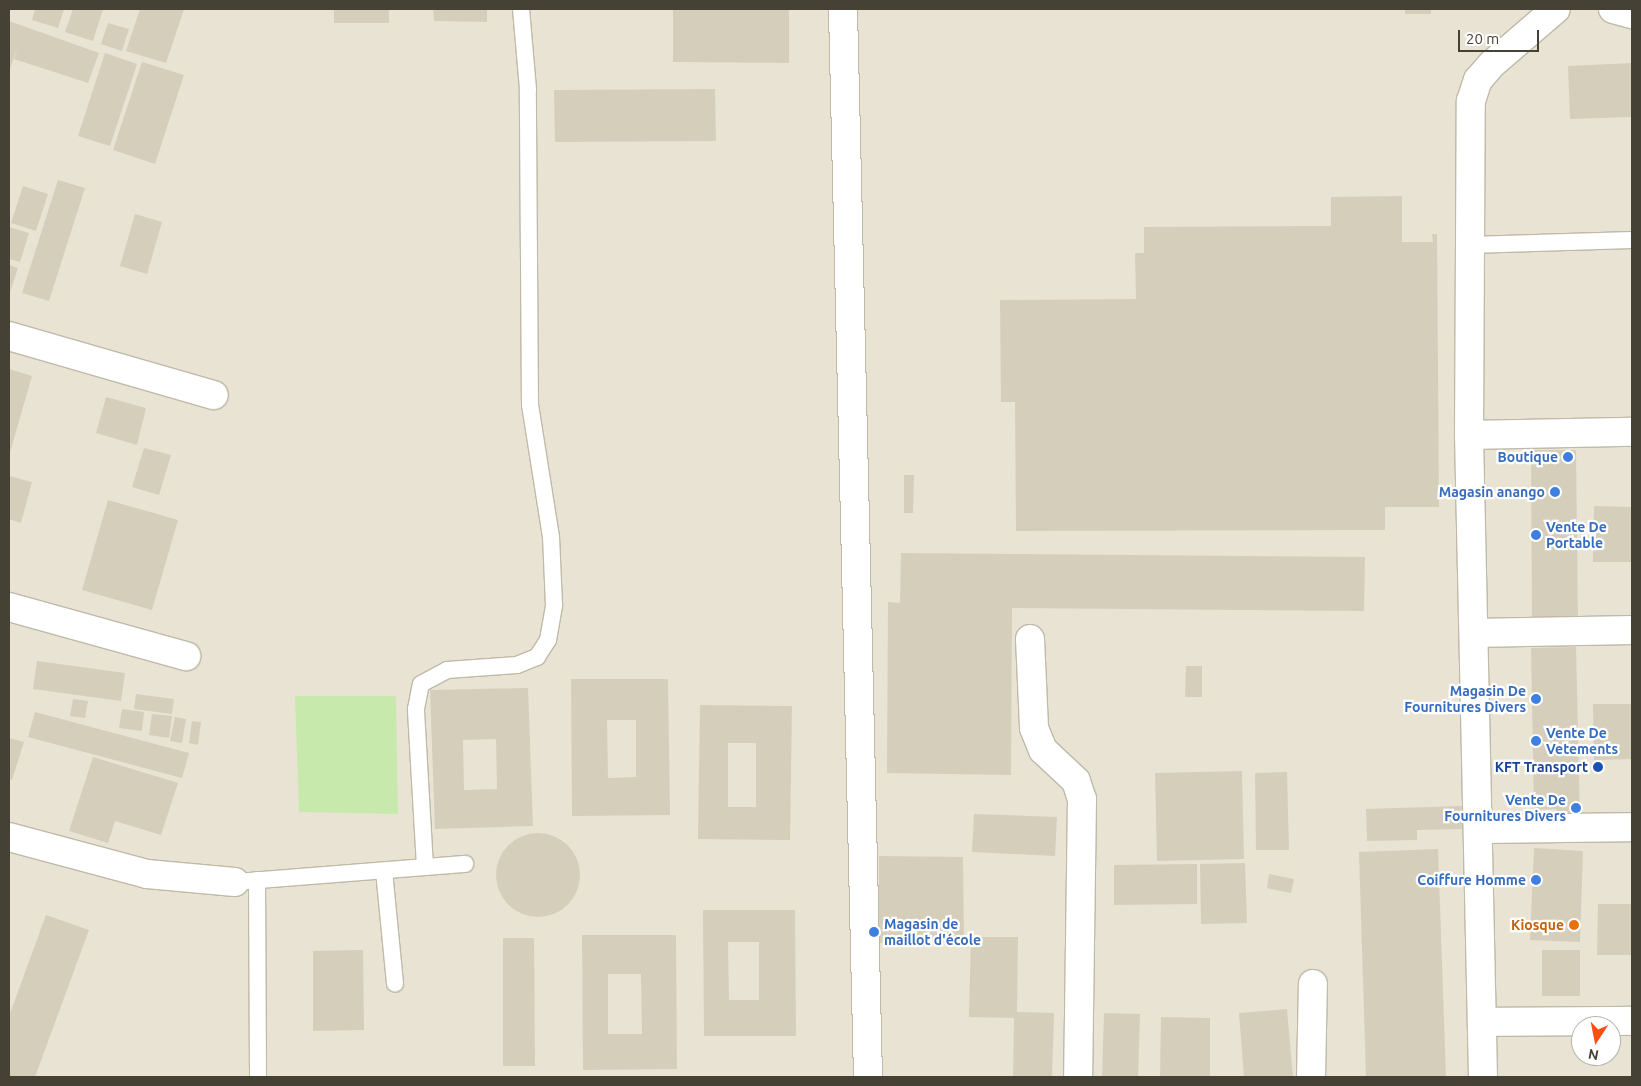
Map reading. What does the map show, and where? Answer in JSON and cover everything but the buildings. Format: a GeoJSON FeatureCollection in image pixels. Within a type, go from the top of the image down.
{"type":"FeatureCollection","features":[{"type":"Feature","properties":{"kind":"street"},"geometry":{"type":"LineString","coordinates":[[843,9],[868,1077]]}},
{"type":"Feature","properties":{"kind":"street"},"geometry":{"type":"LineString","coordinates":[[1483,1077],[1484,1022],[1469,435],[1471,101],[1478,80],[1556,9]]}},
{"type":"Feature","properties":{"kind":"street"},"geometry":{"type":"LineString","coordinates":[[1613,9],[1632,14]]}},
{"type":"Feature","properties":{"kind":"street"},"geometry":{"type":"LineString","coordinates":[[9,336],[214,395]]}},
{"type":"Feature","properties":{"kind":"street"},"geometry":{"type":"LineString","coordinates":[[1469,435],[1632,432]]}},
{"type":"Feature","properties":{"kind":"street"},"geometry":{"type":"LineString","coordinates":[[9,606],[186,656]]}},
{"type":"Feature","properties":{"kind":"street"},"geometry":{"type":"LineString","coordinates":[[1474,633],[1632,630]]}},
{"type":"Feature","properties":{"kind":"street"},"geometry":{"type":"LineString","coordinates":[[1030,639],[1034,728],[1043,750],[1076,781],[1082,799],[1078,1077]]}},
{"type":"Feature","properties":{"kind":"street"},"geometry":{"type":"LineString","coordinates":[[1478,829],[1632,827]]}},
{"type":"Feature","properties":{"kind":"street"},"geometry":{"type":"LineString","coordinates":[[9,837],[147,874],[246,881]]}},
{"type":"Feature","properties":{"kind":"street"},"geometry":{"type":"LineString","coordinates":[[1311,1077],[1313,984]]}},
{"type":"Feature","properties":{"kind":"street"},"geometry":{"type":"LineString","coordinates":[[1484,1022],[1632,1021]]}},
{"type":"Feature","properties":{"kind":"lane"},"geometry":{"type":"LineString","coordinates":[[425,867],[416,709],[421,684],[447,670],[517,665],[536,657],[548,640],[554,605],[551,537],[530,404],[528,89],[521,9]]}},
{"type":"Feature","properties":{"kind":"lane"},"geometry":{"type":"LineString","coordinates":[[1470,245],[1632,240]]}},
{"type":"Feature","properties":{"kind":"lane"},"geometry":{"type":"LineString","coordinates":[[258,1077],[246,881],[466,864]]}},
{"type":"Feature","properties":{"kind":"lane"},"geometry":{"type":"LineString","coordinates":[[384,871],[395,983]]}},
{"type":"Feature","properties":{"kind":"shaded area"},"geometry":{"type":"Polygon","coordinates":[[[9,9],[1632,9],[1632,1077],[9,1077],[9,9]]]}},
{"type":"Feature","properties":{"kind":"green space"},"geometry":{"type":"Polygon","coordinates":[[[295,696],[396,696],[398,814],[299,812],[295,696]]]}},
{"type":"Feature","properties":{"kind":"place","name":"Boutique"},"geometry":{"type":"Point","coordinates":[1568,457]}},
{"type":"Feature","properties":{"kind":"place","name":"Magasin anango"},"geometry":{"type":"Point","coordinates":[1555,492]}},
{"type":"Feature","properties":{"kind":"place","name":"Vente De Portable"},"geometry":{"type":"Point","coordinates":[1536,535]}},
{"type":"Feature","properties":{"kind":"place","name":"Magasin De Fournitures Divers"},"geometry":{"type":"Point","coordinates":[1536,699]}},
{"type":"Feature","properties":{"kind":"place","name":"Vente De Vetements"},"geometry":{"type":"Point","coordinates":[1536,741]}},
{"type":"Feature","properties":{"kind":"place","name":"KFT Transport"},"geometry":{"type":"Point","coordinates":[1598,767]}},
{"type":"Feature","properties":{"kind":"place","name":"Vente De Fournitures Divers"},"geometry":{"type":"Point","coordinates":[1576,808]}},
{"type":"Feature","properties":{"kind":"place","name":"Coiffure Homme"},"geometry":{"type":"Point","coordinates":[1536,880]}},
{"type":"Feature","properties":{"kind":"place","name":"Kiosque"},"geometry":{"type":"Point","coordinates":[1574,925]}},
{"type":"Feature","properties":{"kind":"place","name":"Magasin de maillot d'école"},"geometry":{"type":"Point","coordinates":[874,932]}}]}
